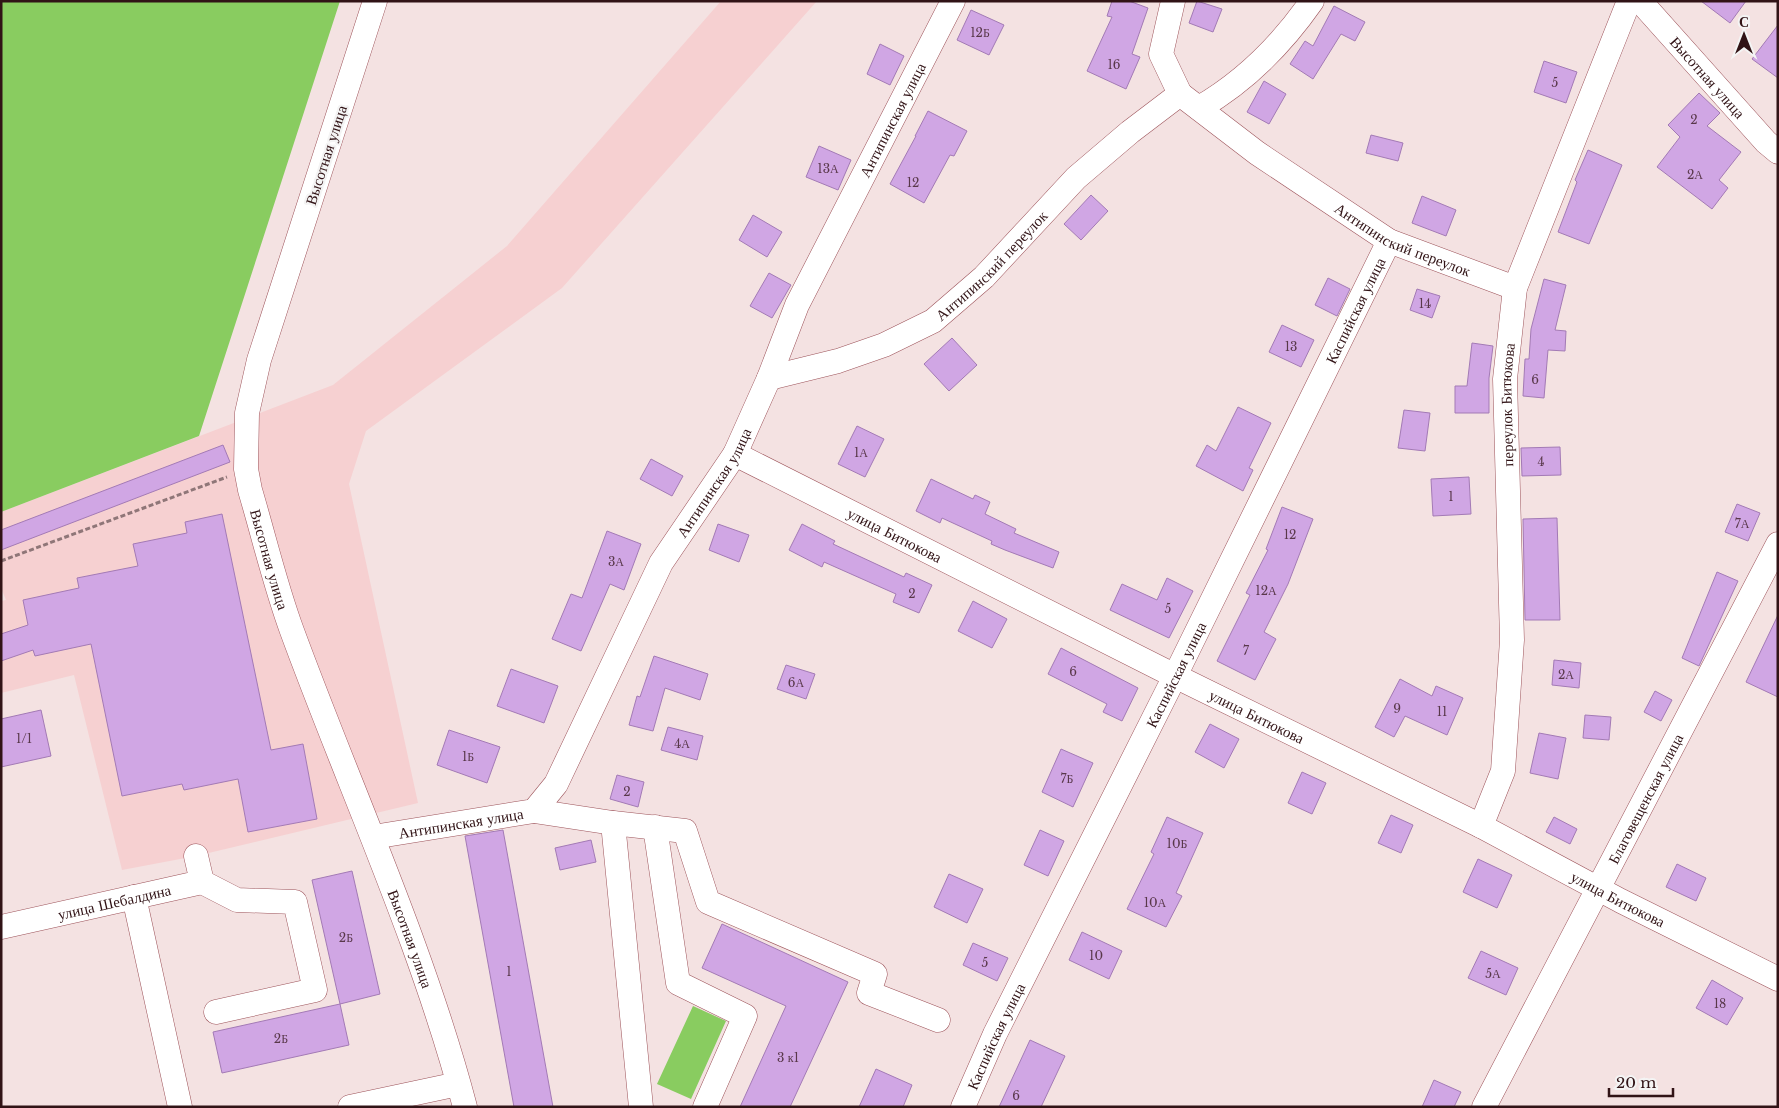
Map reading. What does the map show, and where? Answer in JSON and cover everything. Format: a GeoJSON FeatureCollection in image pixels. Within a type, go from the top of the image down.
{"type":"FeatureCollection","features":[{"type":"Feature","properties":{"kind":"street","name":"Высотная улица"},"geometry":{"type":"LineString","coordinates":[[375,1],[259,360],[247,413],[246,469],[250,490],[291,629],[356,798],[373,837],[447,1041],[465,1107]]}},
{"type":"Feature","properties":{"kind":"street","name":"Антипинская улица"},"geometry":{"type":"LineString","coordinates":[[373,837],[534,811],[556,784],[661,564],[735,454],[769,378],[797,305],[952,1]]}},
{"type":"Feature","properties":{"kind":"street","name":"Антипинский переулок"},"geometry":{"type":"LineString","coordinates":[[1173,1],[1161,54],[1180,94],[1257,153],[1390,241],[1515,288]]}},
{"type":"Feature","properties":{"kind":"street"},"geometry":{"type":"LineString","coordinates":[[1199,108],[1220,96],[1247,75],[1295,25],[1312,1]]}},
{"type":"Feature","properties":{"kind":"street","name":"переулок Битюкова"},"geometry":{"type":"LineString","coordinates":[[1481,826],[1503,771],[1512,640],[1506,379],[1515,288],[1628,1]]}},
{"type":"Feature","properties":{"kind":"street","name":"Высотная улица"},"geometry":{"type":"LineString","coordinates":[[1640,1],[1766,142],[1778,152]]}},
{"type":"Feature","properties":{"kind":"street","name":"Антипинский переулок"},"geometry":{"type":"LineString","coordinates":[[769,378],[838,361],[884,345],[933,321],[984,277],[1076,178],[1130,132],[1180,94]]}},
{"type":"Feature","properties":{"kind":"street","name":"Каспийская улица"},"geometry":{"type":"LineString","coordinates":[[963,1107],[994,1034],[1175,676],[1390,241]]}},
{"type":"Feature","properties":{"kind":"street","name":"улица Битюкова"},"geometry":{"type":"LineString","coordinates":[[735,454],[1175,676],[1481,826],[1620,901],[1778,979]]}},
{"type":"Feature","properties":{"kind":"street","name":"Благовещенская улица"},"geometry":{"type":"LineString","coordinates":[[1484,1107],[1778,544]]}},
{"type":"Feature","properties":{"kind":"street"},"geometry":{"type":"LineString","coordinates":[[534,811],[613,823],[685,831],[708,902],[875,974],[869,993],[938,1020]]}},
{"type":"Feature","properties":{"kind":"street"},"geometry":{"type":"LineString","coordinates":[[613,823],[641,1107]]}},
{"type":"Feature","properties":{"kind":"street"},"geometry":{"type":"LineString","coordinates":[[655,827],[678,983],[745,1016],[705,1107]]}},
{"type":"Feature","properties":{"kind":"street"},"geometry":{"type":"LineString","coordinates":[[196,856],[202,882],[237,900],[295,902],[315,990],[216,1012]]}},
{"type":"Feature","properties":{"kind":"street","name":"улица Шебалдина"},"geometry":{"type":"LineString","coordinates":[[1,927],[202,882]]}},
{"type":"Feature","properties":{"kind":"street"},"geometry":{"type":"LineString","coordinates":[[134,897],[180,1107]]}},
{"type":"Feature","properties":{"kind":"street"},"geometry":{"type":"LineString","coordinates":[[350,1107],[458,1084]]}},
{"type":"Feature","properties":{"kind":"path"},"geometry":{"type":"LineString","coordinates":[[1,561],[246,469]]}},
{"type":"Feature","properties":{"kind":"shaded area"},"geometry":{"type":"Polygon","coordinates":[[[721,1],[817,1],[562,288],[366,431],[349,484],[418,803],[196,856],[122,870],[74,675],[1,693],[1,601],[6,600],[1,588],[1,512],[333,385],[507,246],[721,1]]]}},
{"type":"Feature","properties":{"kind":"green space"},"geometry":{"type":"Polygon","coordinates":[[[1,1],[340,1],[199,436],[1,512],[1,1]]]}},
{"type":"Feature","properties":{"kind":"green space"},"geometry":{"type":"Polygon","coordinates":[[[693,1006],[726,1021],[691,1099],[657,1084],[693,1006]]]}},
{"type":"Feature","properties":{"kind":"building"},"geometry":{"type":"Polygon","coordinates":[[[1112,1],[1129,1],[1148,8],[1132,54],[1140,57],[1126,89],[1087,71],[1112,17],[1107,16],[1112,1]]]}},
{"type":"Feature","properties":{"kind":"building"},"geometry":{"type":"Polygon","coordinates":[[[1197,1],[1222,9],[1213,32],[1189,23],[1197,1]]]}},
{"type":"Feature","properties":{"kind":"building"},"geometry":{"type":"Polygon","coordinates":[[[1701,1],[1746,1],[1730,23],[1701,1]]]}},
{"type":"Feature","properties":{"kind":"building"},"geometry":{"type":"Polygon","coordinates":[[[1334,6],[1365,22],[1355,41],[1341,34],[1313,79],[1290,64],[1305,41],[1313,46],[1334,6]]]}},
{"type":"Feature","properties":{"kind":"building"},"geometry":{"type":"Polygon","coordinates":[[[971,10],[1004,25],[989,55],[957,40],[971,10]]]}},
{"type":"Feature","properties":{"kind":"building"},"geometry":{"type":"Polygon","coordinates":[[[1778,25],[1778,78],[1752,59],[1778,25]]]}},
{"type":"Feature","properties":{"kind":"building"},"geometry":{"type":"Polygon","coordinates":[[[880,44],[904,56],[890,85],[867,74],[880,44]]]}},
{"type":"Feature","properties":{"kind":"building"},"geometry":{"type":"Polygon","coordinates":[[[1544,61],[1577,72],[1566,103],[1534,92],[1544,61]]]}},
{"type":"Feature","properties":{"kind":"building"},"geometry":{"type":"Polygon","coordinates":[[[1264,81],[1286,94],[1269,124],[1247,112],[1264,81]]]}},
{"type":"Feature","properties":{"kind":"building"},"geometry":{"type":"Polygon","coordinates":[[[1699,93],[1720,113],[1707,126],[1741,152],[1719,180],[1728,188],[1712,209],[1657,167],[1680,137],[1668,125],[1699,93]]]}},
{"type":"Feature","properties":{"kind":"building"},"geometry":{"type":"Polygon","coordinates":[[[928,111],[967,131],[954,156],[950,155],[924,203],[890,184],[928,111]]]}},
{"type":"Feature","properties":{"kind":"building"},"geometry":{"type":"Polygon","coordinates":[[[1371,135],[1403,143],[1398,161],[1366,153],[1371,135]]]}},
{"type":"Feature","properties":{"kind":"building"},"geometry":{"type":"Polygon","coordinates":[[[819,146],[851,160],[838,190],[806,177],[819,146]]]}},
{"type":"Feature","properties":{"kind":"building"},"geometry":{"type":"Polygon","coordinates":[[[1588,150],[1622,165],[1589,244],[1558,232],[1577,182],[1575,180],[1588,150]]]}},
{"type":"Feature","properties":{"kind":"building"},"geometry":{"type":"Polygon","coordinates":[[[1091,195],[1108,211],[1081,240],[1064,224],[1091,195]]]}},
{"type":"Feature","properties":{"kind":"building"},"geometry":{"type":"Polygon","coordinates":[[[1422,196],[1456,210],[1446,236],[1412,223],[1422,196]]]}},
{"type":"Feature","properties":{"kind":"building"},"geometry":{"type":"Polygon","coordinates":[[[753,215],[782,232],[767,257],[739,240],[753,215]]]}},
{"type":"Feature","properties":{"kind":"building"},"geometry":{"type":"Polygon","coordinates":[[[769,273],[791,285],[772,318],[750,306],[769,273]]]}},
{"type":"Feature","properties":{"kind":"building"},"geometry":{"type":"Polygon","coordinates":[[[1328,278],[1350,289],[1337,316],[1315,305],[1328,278]]]}},
{"type":"Feature","properties":{"kind":"building"},"geometry":{"type":"Polygon","coordinates":[[[1544,279],[1566,285],[1555,330],[1566,331],[1565,351],[1548,350],[1544,398],[1523,396],[1525,359],[1529,359],[1531,329],[1544,279]]]}},
{"type":"Feature","properties":{"kind":"building"},"geometry":{"type":"Polygon","coordinates":[[[1417,289],[1440,296],[1432,318],[1410,310],[1417,289]]]}},
{"type":"Feature","properties":{"kind":"building"},"geometry":{"type":"Polygon","coordinates":[[[1282,325],[1314,340],[1301,367],[1269,352],[1282,325]]]}},
{"type":"Feature","properties":{"kind":"building"},"geometry":{"type":"Polygon","coordinates":[[[952,338],[977,365],[949,391],[924,364],[952,338]]]}},
{"type":"Feature","properties":{"kind":"building"},"geometry":{"type":"Polygon","coordinates":[[[1472,343],[1493,346],[1489,378],[1489,413],[1455,413],[1455,386],[1467,386],[1472,343]]]}},
{"type":"Feature","properties":{"kind":"building"},"geometry":{"type":"Polygon","coordinates":[[[1238,407],[1271,423],[1249,468],[1253,470],[1243,491],[1196,466],[1207,445],[1216,451],[1238,407]]]}},
{"type":"Feature","properties":{"kind":"building"},"geometry":{"type":"Polygon","coordinates":[[[1404,410],[1430,413],[1425,451],[1398,448],[1404,410]]]}},
{"type":"Feature","properties":{"kind":"building"},"geometry":{"type":"Polygon","coordinates":[[[857,426],[884,439],[865,477],[838,464],[857,426]]]}},
{"type":"Feature","properties":{"kind":"building"},"geometry":{"type":"Polygon","coordinates":[[[223,445],[230,462],[1,550],[1,530],[223,445]]]}},
{"type":"Feature","properties":{"kind":"building"},"geometry":{"type":"Polygon","coordinates":[[[1560,447],[1561,475],[1522,476],[1521,448],[1560,447]]]}},
{"type":"Feature","properties":{"kind":"building"},"geometry":{"type":"Polygon","coordinates":[[[651,459],[683,476],[672,496],[640,479],[651,459]]]}},
{"type":"Feature","properties":{"kind":"building"},"geometry":{"type":"Polygon","coordinates":[[[1469,477],[1471,514],[1433,516],[1431,479],[1469,477]]]}},
{"type":"Feature","properties":{"kind":"building"},"geometry":{"type":"Polygon","coordinates":[[[931,479],[973,499],[975,495],[990,502],[985,514],[1016,529],[1014,533],[1059,552],[1053,568],[991,544],[992,541],[942,518],[940,523],[916,511],[931,479]]]}},
{"type":"Feature","properties":{"kind":"building"},"geometry":{"type":"Polygon","coordinates":[[[1737,504],[1760,513],[1748,541],[1725,532],[1737,504]]]}},
{"type":"Feature","properties":{"kind":"building"},"geometry":{"type":"Polygon","coordinates":[[[1282,507],[1313,519],[1288,584],[1264,632],[1276,639],[1255,680],[1217,661],[1250,595],[1246,593],[1268,550],[1266,549],[1282,507]]]}},
{"type":"Feature","properties":{"kind":"building"},"geometry":{"type":"Polygon","coordinates":[[[222,514],[271,750],[303,744],[317,819],[248,832],[238,779],[184,790],[182,784],[122,796],[91,644],[35,656],[33,650],[1,661],[1,634],[28,625],[23,600],[79,588],[77,578],[138,566],[133,544],[187,533],[185,522],[222,514]]]}},
{"type":"Feature","properties":{"kind":"building"},"geometry":{"type":"Polygon","coordinates":[[[1557,518],[1560,620],[1525,620],[1523,519],[1557,518]]]}},
{"type":"Feature","properties":{"kind":"building"},"geometry":{"type":"Polygon","coordinates":[[[718,524],[749,535],[739,562],[709,550],[718,524]]]}},
{"type":"Feature","properties":{"kind":"building"},"geometry":{"type":"Polygon","coordinates":[[[802,524],[835,541],[833,544],[904,577],[906,573],[932,585],[919,613],[893,602],[896,594],[824,562],[822,567],[789,550],[802,524]]]}},
{"type":"Feature","properties":{"kind":"building"},"geometry":{"type":"Polygon","coordinates":[[[607,531],[641,544],[624,590],[610,584],[581,651],[552,639],[571,594],[582,598],[607,531]]]}},
{"type":"Feature","properties":{"kind":"building"},"geometry":{"type":"Polygon","coordinates":[[[1717,572],[1738,581],[1699,666],[1682,658],[1717,572]]]}},
{"type":"Feature","properties":{"kind":"building"},"geometry":{"type":"Polygon","coordinates":[[[1167,578],[1193,591],[1169,638],[1110,610],[1122,584],[1157,600],[1167,578]]]}},
{"type":"Feature","properties":{"kind":"building"},"geometry":{"type":"Polygon","coordinates":[[[973,601],[1007,619],[992,648],[958,631],[973,601]]]}},
{"type":"Feature","properties":{"kind":"building"},"geometry":{"type":"Polygon","coordinates":[[[1778,615],[1778,697],[1746,682],[1778,615]]]}},
{"type":"Feature","properties":{"kind":"building"},"geometry":{"type":"Polygon","coordinates":[[[1061,648],[1138,688],[1122,721],[1103,712],[1107,704],[1048,674],[1061,648]]]}},
{"type":"Feature","properties":{"kind":"building"},"geometry":{"type":"Polygon","coordinates":[[[654,656],[708,674],[700,700],[665,688],[653,731],[629,725],[637,696],[640,697],[654,656]]]}},
{"type":"Feature","properties":{"kind":"building"},"geometry":{"type":"Polygon","coordinates":[[[1554,660],[1581,663],[1579,688],[1552,685],[1554,660]]]}},
{"type":"Feature","properties":{"kind":"building"},"geometry":{"type":"Polygon","coordinates":[[[786,665],[815,674],[806,699],[777,689],[786,665]]]}},
{"type":"Feature","properties":{"kind":"building"},"geometry":{"type":"Polygon","coordinates":[[[511,669],[558,686],[544,723],[497,706],[511,669]]]}},
{"type":"Feature","properties":{"kind":"building"},"geometry":{"type":"Polygon","coordinates":[[[1400,679],[1432,696],[1436,686],[1463,698],[1447,735],[1405,716],[1394,737],[1375,727],[1400,679]]]}},
{"type":"Feature","properties":{"kind":"building"},"geometry":{"type":"Polygon","coordinates":[[[1655,691],[1672,700],[1661,721],[1644,712],[1655,691]]]}},
{"type":"Feature","properties":{"kind":"building"},"geometry":{"type":"Polygon","coordinates":[[[41,710],[51,756],[1,767],[1,719],[41,710]]]}},
{"type":"Feature","properties":{"kind":"building"},"geometry":{"type":"Polygon","coordinates":[[[1585,715],[1611,717],[1609,740],[1583,738],[1585,715]]]}},
{"type":"Feature","properties":{"kind":"building"},"geometry":{"type":"Polygon","coordinates":[[[1210,724],[1239,739],[1224,768],[1195,752],[1210,724]]]}},
{"type":"Feature","properties":{"kind":"building"},"geometry":{"type":"Polygon","coordinates":[[[668,727],[703,736],[697,760],[661,750],[668,727]]]}},
{"type":"Feature","properties":{"kind":"building"},"geometry":{"type":"Polygon","coordinates":[[[449,730],[500,747],[487,783],[437,765],[449,730]]]}},
{"type":"Feature","properties":{"kind":"building"},"geometry":{"type":"Polygon","coordinates":[[[1539,733],[1566,738],[1558,779],[1530,773],[1539,733]]]}},
{"type":"Feature","properties":{"kind":"building"},"geometry":{"type":"Polygon","coordinates":[[[1061,749],[1093,763],[1073,807],[1042,792],[1061,749]]]}},
{"type":"Feature","properties":{"kind":"building"},"geometry":{"type":"Polygon","coordinates":[[[1302,772],[1326,783],[1312,814],[1288,803],[1302,772]]]}},
{"type":"Feature","properties":{"kind":"building"},"geometry":{"type":"Polygon","coordinates":[[[617,775],[644,782],[638,807],[610,799],[617,775]]]}},
{"type":"Feature","properties":{"kind":"building"},"geometry":{"type":"Polygon","coordinates":[[[1391,815],[1413,825],[1401,853],[1378,843],[1391,815]]]}},
{"type":"Feature","properties":{"kind":"building"},"geometry":{"type":"Polygon","coordinates":[[[1167,817],[1203,833],[1176,893],[1182,896],[1166,927],[1127,909],[1154,854],[1151,852],[1167,817]]]}},
{"type":"Feature","properties":{"kind":"building"},"geometry":{"type":"Polygon","coordinates":[[[1554,817],[1577,829],[1570,844],[1546,832],[1554,817]]]}},
{"type":"Feature","properties":{"kind":"building"},"geometry":{"type":"Polygon","coordinates":[[[503,830],[553,1107],[514,1107],[465,836],[503,830]]]}},
{"type":"Feature","properties":{"kind":"building"},"geometry":{"type":"Polygon","coordinates":[[[1040,830],[1064,841],[1048,876],[1024,865],[1040,830]]]}},
{"type":"Feature","properties":{"kind":"building"},"geometry":{"type":"Polygon","coordinates":[[[591,840],[596,862],[560,870],[555,848],[591,840]]]}},
{"type":"Feature","properties":{"kind":"building"},"geometry":{"type":"Polygon","coordinates":[[[1478,859],[1512,875],[1497,908],[1463,892],[1478,859]]]}},
{"type":"Feature","properties":{"kind":"building"},"geometry":{"type":"Polygon","coordinates":[[[1677,864],[1706,878],[1696,901],[1666,887],[1677,864]]]}},
{"type":"Feature","properties":{"kind":"building"},"geometry":{"type":"Polygon","coordinates":[[[352,871],[380,994],[340,1004],[312,880],[352,871]]]}},
{"type":"Feature","properties":{"kind":"building"},"geometry":{"type":"Polygon","coordinates":[[[949,874],[983,889],[967,923],[934,907],[949,874]]]}},
{"type":"Feature","properties":{"kind":"building"},"geometry":{"type":"Polygon","coordinates":[[[722,924],[848,982],[790,1107],[740,1107],[786,1006],[702,968],[722,924]]]}},
{"type":"Feature","properties":{"kind":"building"},"geometry":{"type":"Polygon","coordinates":[[[1082,932],[1122,951],[1109,979],[1069,960],[1082,932]]]}},
{"type":"Feature","properties":{"kind":"building"},"geometry":{"type":"Polygon","coordinates":[[[973,943],[1008,958],[997,981],[963,965],[973,943]]]}},
{"type":"Feature","properties":{"kind":"building"},"geometry":{"type":"Polygon","coordinates":[[[1481,951],[1518,968],[1506,995],[1468,978],[1481,951]]]}},
{"type":"Feature","properties":{"kind":"building"},"geometry":{"type":"Polygon","coordinates":[[[1712,980],[1743,998],[1727,1025],[1696,1008],[1712,980]]]}},
{"type":"Feature","properties":{"kind":"building"},"geometry":{"type":"Polygon","coordinates":[[[340,1004],[349,1045],[222,1073],[213,1032],[340,1004]]]}},
{"type":"Feature","properties":{"kind":"building"},"geometry":{"type":"Polygon","coordinates":[[[1030,1040],[1065,1056],[1041,1107],[999,1107],[1030,1040]]]}},
{"type":"Feature","properties":{"kind":"building"},"geometry":{"type":"Polygon","coordinates":[[[876,1069],[912,1085],[903,1107],[859,1107],[876,1069]]]}},
{"type":"Feature","properties":{"kind":"building"},"geometry":{"type":"Polygon","coordinates":[[[1434,1080],[1461,1092],[1454,1107],[1422,1107],[1434,1080]]]}}]}
